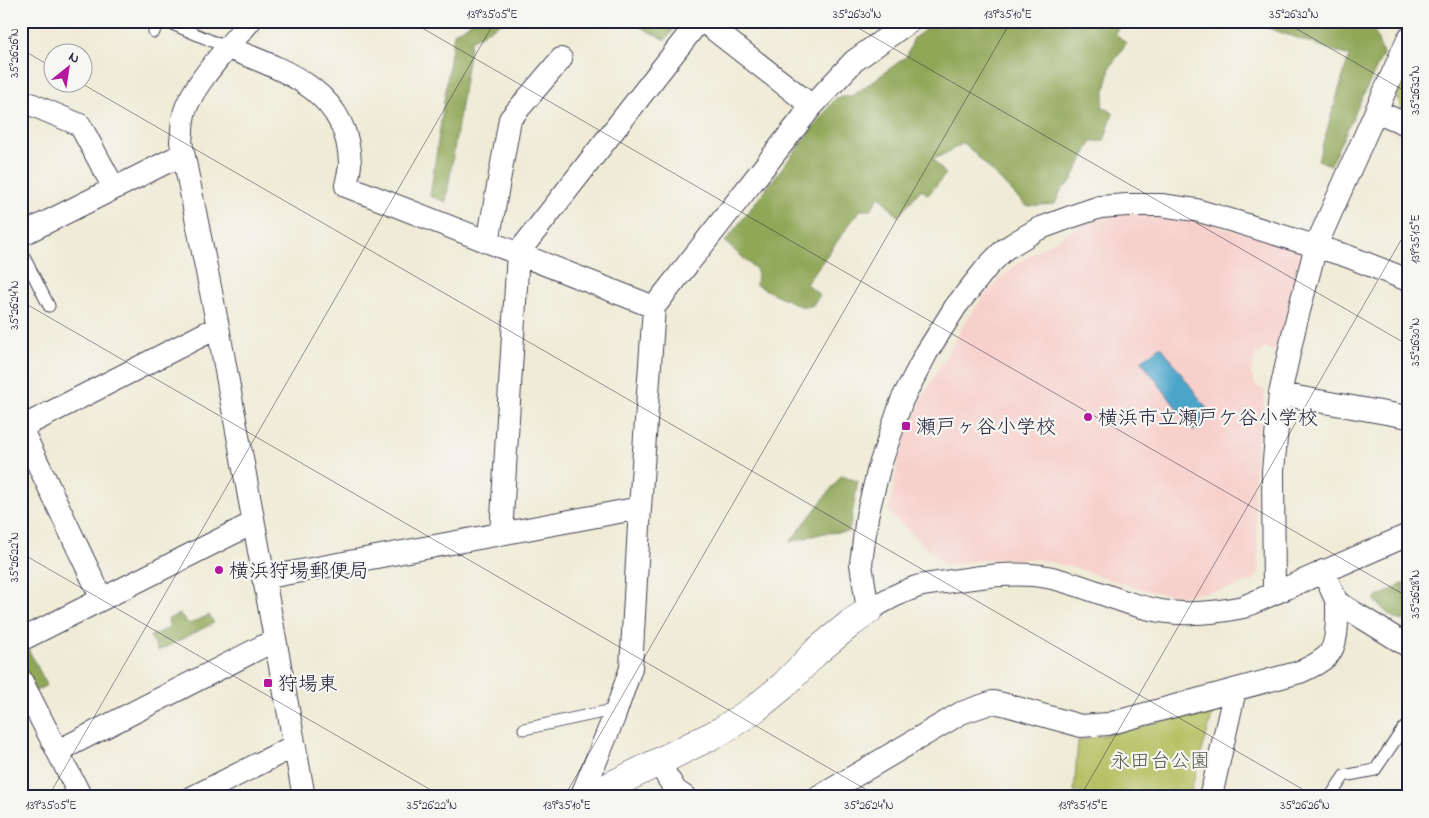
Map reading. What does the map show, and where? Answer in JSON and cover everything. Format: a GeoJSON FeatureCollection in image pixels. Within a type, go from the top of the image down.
{"type":"FeatureCollection","features":[{"type":"Feature","properties":{"kind":"street"},"geometry":{"type":"LineString","coordinates":[[250,21],[207,73],[188,105],[183,118],[182,142],[218,327],[304,797]]}},
{"type":"Feature","properties":{"kind":"street"},"geometry":{"type":"LineString","coordinates":[[501,534],[518,253],[698,21]]}},
{"type":"Feature","properties":{"kind":"street"},"geometry":{"type":"LineString","coordinates":[[703,21],[812,106]]}},
{"type":"Feature","properties":{"kind":"street"},"geometry":{"type":"LineString","coordinates":[[581,797],[632,668],[640,508],[654,307],[812,106],[854,61],[910,21]]}},
{"type":"Feature","properties":{"kind":"street"},"geometry":{"type":"LineString","coordinates":[[1274,593],[1272,471],[1280,394],[1295,326],[1316,246],[1408,39]]}},
{"type":"Feature","properties":{"kind":"street"},"geometry":{"type":"LineString","coordinates":[[228,48],[293,75],[316,91],[337,115],[347,136],[350,165],[346,186],[654,307]]}},
{"type":"Feature","properties":{"kind":"street"},"geometry":{"type":"LineString","coordinates":[[488,242],[510,119],[561,59]]}},
{"type":"Feature","properties":{"kind":"street"},"geometry":{"type":"LineString","coordinates":[[21,100],[80,125],[114,188]]}},
{"type":"Feature","properties":{"kind":"street"},"geometry":{"type":"LineString","coordinates":[[1376,112],[1408,125]]}},
{"type":"Feature","properties":{"kind":"street"},"geometry":{"type":"LineString","coordinates":[[21,235],[183,154]]}},
{"type":"Feature","properties":{"kind":"street"},"geometry":{"type":"LineString","coordinates":[[868,611],[861,564],[867,516],[878,468],[902,400],[927,352],[956,306],[983,272],[1005,249],[1038,229],[1100,207],[1161,205],[1196,210],[1316,246],[1408,280]]}},
{"type":"Feature","properties":{"kind":"street"},"geometry":{"type":"LineString","coordinates":[[21,423],[32,422],[218,327]]}},
{"type":"Feature","properties":{"kind":"street"},"geometry":{"type":"LineString","coordinates":[[1280,394],[1408,417]]}},
{"type":"Feature","properties":{"kind":"street"},"geometry":{"type":"LineString","coordinates":[[21,428],[102,599]]}},
{"type":"Feature","properties":{"kind":"street"},"geometry":{"type":"LineString","coordinates":[[263,578],[640,508]]}},
{"type":"Feature","properties":{"kind":"street"},"geometry":{"type":"LineString","coordinates":[[21,640],[253,523]]}},
{"type":"Feature","properties":{"kind":"street"},"geometry":{"type":"LineString","coordinates":[[588,797],[721,731],[756,708],[783,686],[817,651],[851,623],[881,602],[917,587],[967,578],[1004,574],[1046,577],[1083,586],[1146,607],[1168,612],[1216,612],[1243,607],[1408,535]]}},
{"type":"Feature","properties":{"kind":"street"},"geometry":{"type":"LineString","coordinates":[[820,797],[962,713],[993,702],[1081,726],[1108,724],[1300,672],[1317,664],[1329,654],[1336,636],[1337,602],[1323,571]]}},
{"type":"Feature","properties":{"kind":"street"},"geometry":{"type":"LineString","coordinates":[[1337,602],[1408,646]]}},
{"type":"Feature","properties":{"kind":"street"},"geometry":{"type":"LineString","coordinates":[[58,751],[275,640]]}},
{"type":"Feature","properties":{"kind":"street"},"geometry":{"type":"LineString","coordinates":[[21,680],[81,797]]}},
{"type":"Feature","properties":{"kind":"street"},"geometry":{"type":"LineString","coordinates":[[1209,797],[1213,787],[1235,690]]}},
{"type":"Feature","properties":{"kind":"street"},"geometry":{"type":"LineString","coordinates":[[193,797],[294,746]]}},
{"type":"Feature","properties":{"kind":"street"},"geometry":{"type":"LineString","coordinates":[[658,762],[676,791],[685,797]]}},
{"type":"Feature","properties":{"kind":"lane"},"geometry":{"type":"LineString","coordinates":[[165,21],[228,48]]}},
{"type":"Feature","properties":{"kind":"lane"},"geometry":{"type":"LineString","coordinates":[[21,251],[49,306]]}},
{"type":"Feature","properties":{"kind":"lane"},"geometry":{"type":"LineString","coordinates":[[524,729],[617,709]]}},
{"type":"Feature","properties":{"kind":"lane"},"geometry":{"type":"LineString","coordinates":[[1330,797],[1344,776],[1375,770],[1403,729],[1408,726]]}},
{"type":"Feature","properties":{"kind":"shaded area","name":"横浜市立瀬戸ケ谷小学校"},"geometry":{"type":"Polygon","coordinates":[[[1161,212],[1300,248],[1307,256],[1280,352],[1263,348],[1260,354],[1256,353],[1251,372],[1256,386],[1266,392],[1257,444],[1254,482],[1259,572],[1253,581],[1232,588],[1187,595],[1164,594],[1133,587],[1073,567],[1037,559],[993,559],[944,565],[888,511],[898,463],[907,433],[921,401],[962,327],[983,297],[1003,276],[1024,259],[1076,228],[1109,214],[1161,212]]]}},
{"type":"Feature","properties":{"kind":"green space"},"geometry":{"type":"Polygon","coordinates":[[[474,21],[504,21],[471,41],[446,202],[430,196],[454,33],[474,21]]]}},
{"type":"Feature","properties":{"kind":"green space"},"geometry":{"type":"Polygon","coordinates":[[[628,21],[679,21],[666,40],[628,21]]]}},
{"type":"Feature","properties":{"kind":"green space"},"geometry":{"type":"Polygon","coordinates":[[[937,21],[1124,21],[1115,33],[1126,43],[1110,68],[1102,106],[1113,113],[1104,141],[1091,142],[1070,183],[1061,190],[1055,204],[1026,206],[964,143],[933,160],[946,174],[928,195],[921,189],[898,217],[880,196],[870,210],[860,210],[806,284],[820,295],[812,306],[800,306],[756,285],[757,270],[725,242],[836,98],[854,95],[907,56],[914,38],[937,21]]]}},
{"type":"Feature","properties":{"kind":"green space"},"geometry":{"type":"Polygon","coordinates":[[[1242,21],[1348,21],[1375,32],[1383,54],[1330,165],[1318,160],[1349,56],[1242,21]]]}},
{"type":"Feature","properties":{"kind":"green space"},"geometry":{"type":"Polygon","coordinates":[[[1408,74],[1408,111],[1402,109],[1396,96],[1408,74]]]}},
{"type":"Feature","properties":{"kind":"green space"},"geometry":{"type":"Polygon","coordinates":[[[841,476],[858,481],[849,532],[824,533],[790,542],[841,476]]]}},
{"type":"Feature","properties":{"kind":"green space"},"geometry":{"type":"Polygon","coordinates":[[[1404,583],[1404,593],[1408,595],[1408,620],[1403,621],[1389,614],[1374,599],[1404,583]]]}},
{"type":"Feature","properties":{"kind":"green space"},"geometry":{"type":"Polygon","coordinates":[[[180,614],[189,624],[209,615],[214,623],[158,651],[150,636],[169,628],[168,619],[180,614]]]}},
{"type":"Feature","properties":{"kind":"green space"},"geometry":{"type":"Polygon","coordinates":[[[27,647],[47,685],[34,692],[21,665],[21,650],[27,647]]]}},
{"type":"Feature","properties":{"kind":"green space","name":"永田台公園"},"geometry":{"type":"Polygon","coordinates":[[[1214,709],[1189,797],[1098,797],[1074,791],[1078,741],[1214,709]]]}},
{"type":"Feature","properties":{"kind":"water"},"geometry":{"type":"Polygon","coordinates":[[[1161,346],[1213,417],[1194,431],[1141,361],[1161,346]]]}},
{"type":"Feature","properties":{"kind":"place","name":"横浜市立瀬戸ケ谷小学校"},"geometry":{"type":"Point","coordinates":[1088,417]}},
{"type":"Feature","properties":{"kind":"place","name":"瀬戸ヶ谷小学校"},"geometry":{"type":"Point","coordinates":[906,426]}},
{"type":"Feature","properties":{"kind":"place","name":"横浜狩場郵便局"},"geometry":{"type":"Point","coordinates":[219,570]}},
{"type":"Feature","properties":{"kind":"place","name":"狩場東"},"geometry":{"type":"Point","coordinates":[268,683]}}]}
